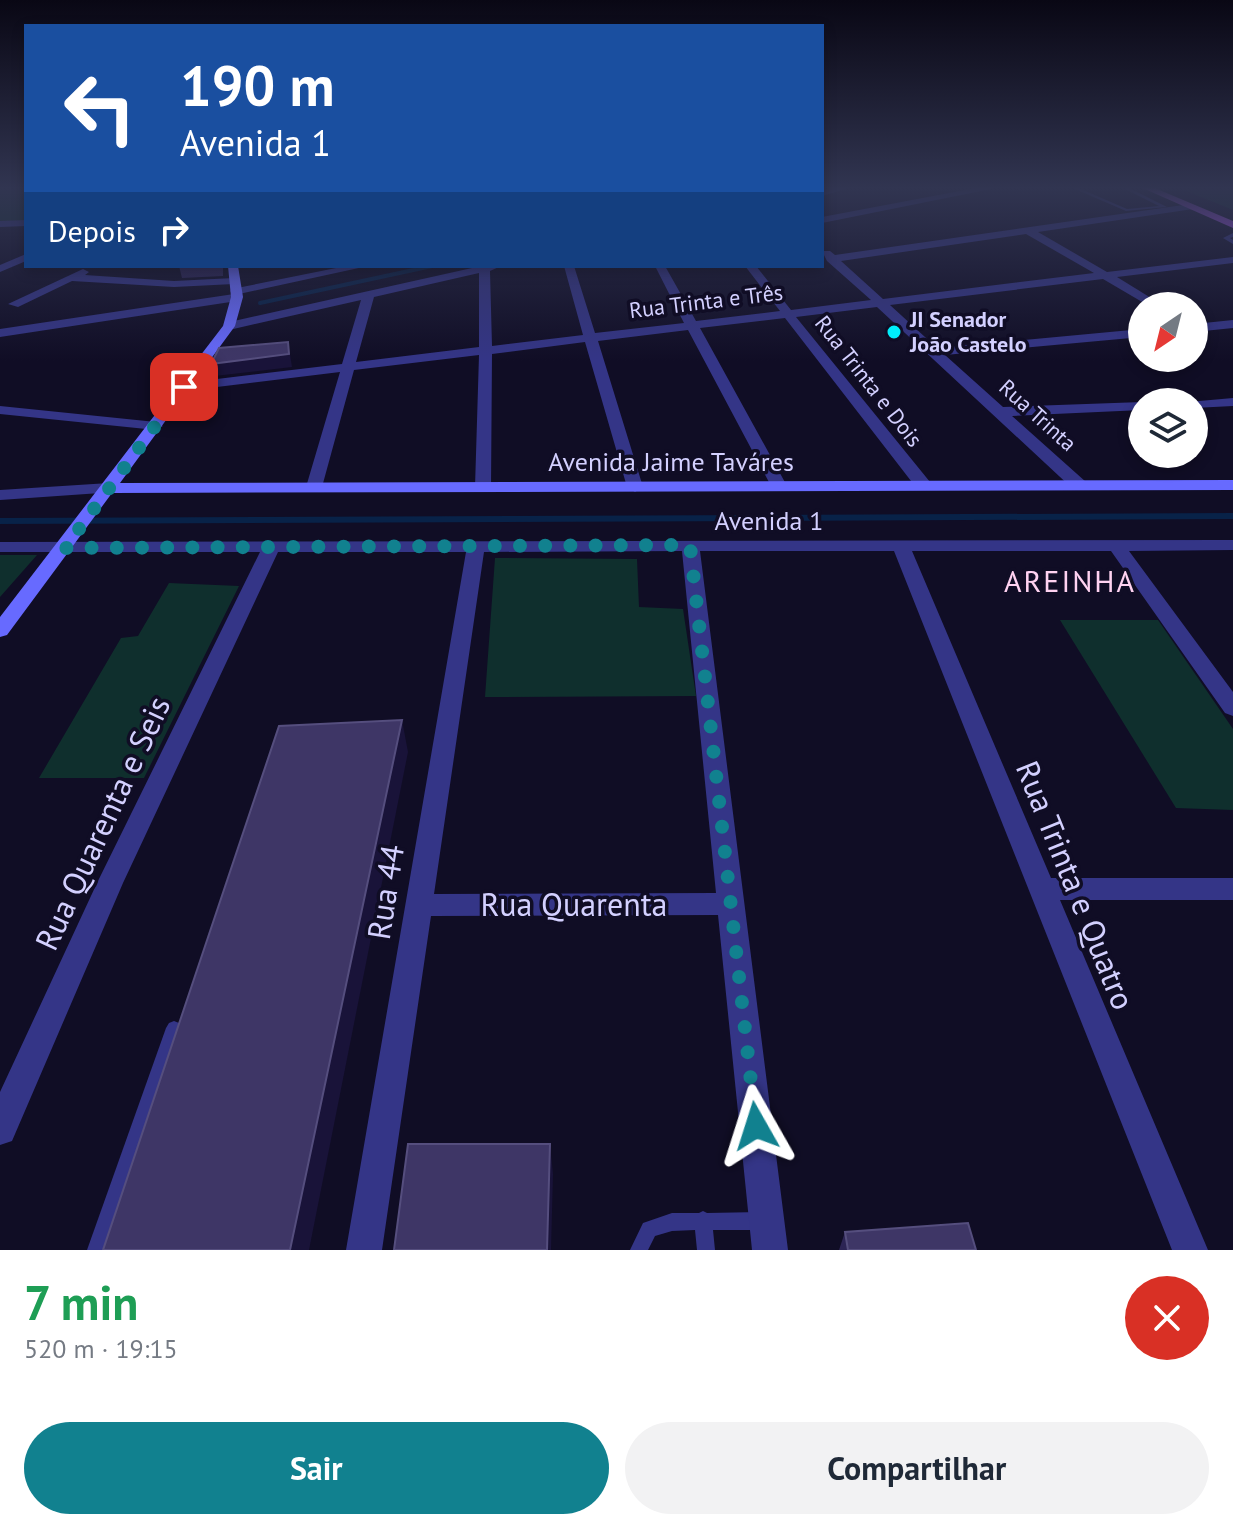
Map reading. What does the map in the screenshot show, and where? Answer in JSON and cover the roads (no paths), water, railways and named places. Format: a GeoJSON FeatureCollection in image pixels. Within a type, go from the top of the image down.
{"type":"FeatureCollection","features":[{"type":"Feature","properties":{"kind":"street"},"geometry":{"type":"LineString","coordinates":[[827,254],[908,244]]}},
{"type":"Feature","properties":{"kind":"street"},"geometry":{"type":"LineString","coordinates":[[1052,244],[1134,292]]}},
{"type":"Feature","properties":{"kind":"street","name":"Rua Trinta"},"geometry":{"type":"LineString","coordinates":[[827,254],[1080,486]]}},
{"type":"Feature","properties":{"kind":"street"},"geometry":{"type":"LineString","coordinates":[[0,269],[24,258]]}},
{"type":"Feature","properties":{"kind":"street","name":"Rua Trinta e Três"},"geometry":{"type":"LineString","coordinates":[[184,387],[1233,260]]}},
{"type":"Feature","properties":{"kind":"street"},"geometry":{"type":"LineString","coordinates":[[14,304],[91,268]]}},
{"type":"Feature","properties":{"kind":"street"},"geometry":{"type":"LineString","coordinates":[[0,333],[235,284],[349,268]]}},
{"type":"Feature","properties":{"kind":"street"},"geometry":{"type":"LineString","coordinates":[[229,326],[486,268]]}},
{"type":"Feature","properties":{"kind":"street"},"geometry":{"type":"LineString","coordinates":[[483,487],[490,268]]}},
{"type":"Feature","properties":{"kind":"street"},"geometry":{"type":"LineString","coordinates":[[570,268],[635,487]]}},
{"type":"Feature","properties":{"kind":"street"},"geometry":{"type":"LineString","coordinates":[[661,268],[779,486]]}},
{"type":"Feature","properties":{"kind":"street","name":"Rua Trinta e Dois"},"geometry":{"type":"LineString","coordinates":[[752,268],[924,486]]}},
{"type":"Feature","properties":{"kind":"street"},"geometry":{"type":"LineString","coordinates":[[71,278],[235,284]]}},
{"type":"Feature","properties":{"kind":"street"},"geometry":{"type":"LineString","coordinates":[[0,631],[229,326],[235,284]]}},
{"type":"Feature","properties":{"kind":"street"},"geometry":{"type":"LineString","coordinates":[[314,487],[369,294]]}},
{"type":"Feature","properties":{"kind":"street"},"geometry":{"type":"LineString","coordinates":[[1208,326],[1233,324]]}},
{"type":"Feature","properties":{"kind":"street"},"geometry":{"type":"LineString","coordinates":[[933,352],[1128,334]]}},
{"type":"Feature","properties":{"kind":"street"},"geometry":{"type":"LineString","coordinates":[[1208,403],[1233,402]]}},
{"type":"Feature","properties":{"kind":"street"},"geometry":{"type":"LineString","coordinates":[[999,412],[1128,407]]}},
{"type":"Feature","properties":{"kind":"street"},"geometry":{"type":"LineString","coordinates":[[0,410],[156,426]]}},
{"type":"Feature","properties":{"kind":"street","name":"Avenida Jaime Taváres"},"geometry":{"type":"LineString","coordinates":[[109,488],[1233,485]]}},
{"type":"Feature","properties":{"kind":"street"},"geometry":{"type":"LineString","coordinates":[[0,495],[109,488]]}},
{"type":"Feature","properties":{"kind":"street","name":"Avenida 1"},"geometry":{"type":"LineString","coordinates":[[0,547],[68,544],[271,548],[1233,545]]}},
{"type":"Feature","properties":{"kind":"street"},"geometry":{"type":"LineString","coordinates":[[690,545],[769,1236]]}},
{"type":"Feature","properties":{"kind":"street"},"geometry":{"type":"LineString","coordinates":[[1116,545],[1222,678],[1233,708]]}},
{"type":"Feature","properties":{"kind":"street","name":"Rua 44"},"geometry":{"type":"LineString","coordinates":[[364,1250],[476,546]]}},
{"type":"Feature","properties":{"kind":"street","name":"Rua Trinta e Quatro"},"geometry":{"type":"LineString","coordinates":[[901,546],[1190,1250]]}},
{"type":"Feature","properties":{"kind":"street","name":"Rua Quarenta e Seis"},"geometry":{"type":"LineString","coordinates":[[0,1129],[110,883],[271,548]]}},
{"type":"Feature","properties":{"kind":"street"},"geometry":{"type":"LineString","coordinates":[[1040,889],[1233,889]]}},
{"type":"Feature","properties":{"kind":"street","name":"Rua Quarenta"},"geometry":{"type":"LineString","coordinates":[[417,905],[731,904]]}},
{"type":"Feature","properties":{"kind":"lane"},"geometry":{"type":"LineString","coordinates":[[96,1250],[174,1028]]}},
{"type":"Feature","properties":{"kind":"lane"},"geometry":{"type":"LineString","coordinates":[[639,1250],[649,1229],[672,1222],[703,1220],[769,1236]]}},
{"type":"Feature","properties":{"kind":"lane"},"geometry":{"type":"LineString","coordinates":[[703,1220],[706,1250]]}},
{"type":"Feature","properties":{"kind":"waterway"},"geometry":{"type":"LineString","coordinates":[[260,303],[423,268]]}},
{"type":"Feature","properties":{"kind":"waterway"},"geometry":{"type":"LineString","coordinates":[[0,521],[1233,516]]}},
{"type":"Feature","properties":{"kind":"place","name":"JI Senador João Castelo"},"geometry":{"type":"Point","coordinates":[894,332]}},
{"type":"Feature","properties":{"kind":"district","name":"AREINHA"},"geometry":{"type":"Point","coordinates":[1070,580]}}]}
